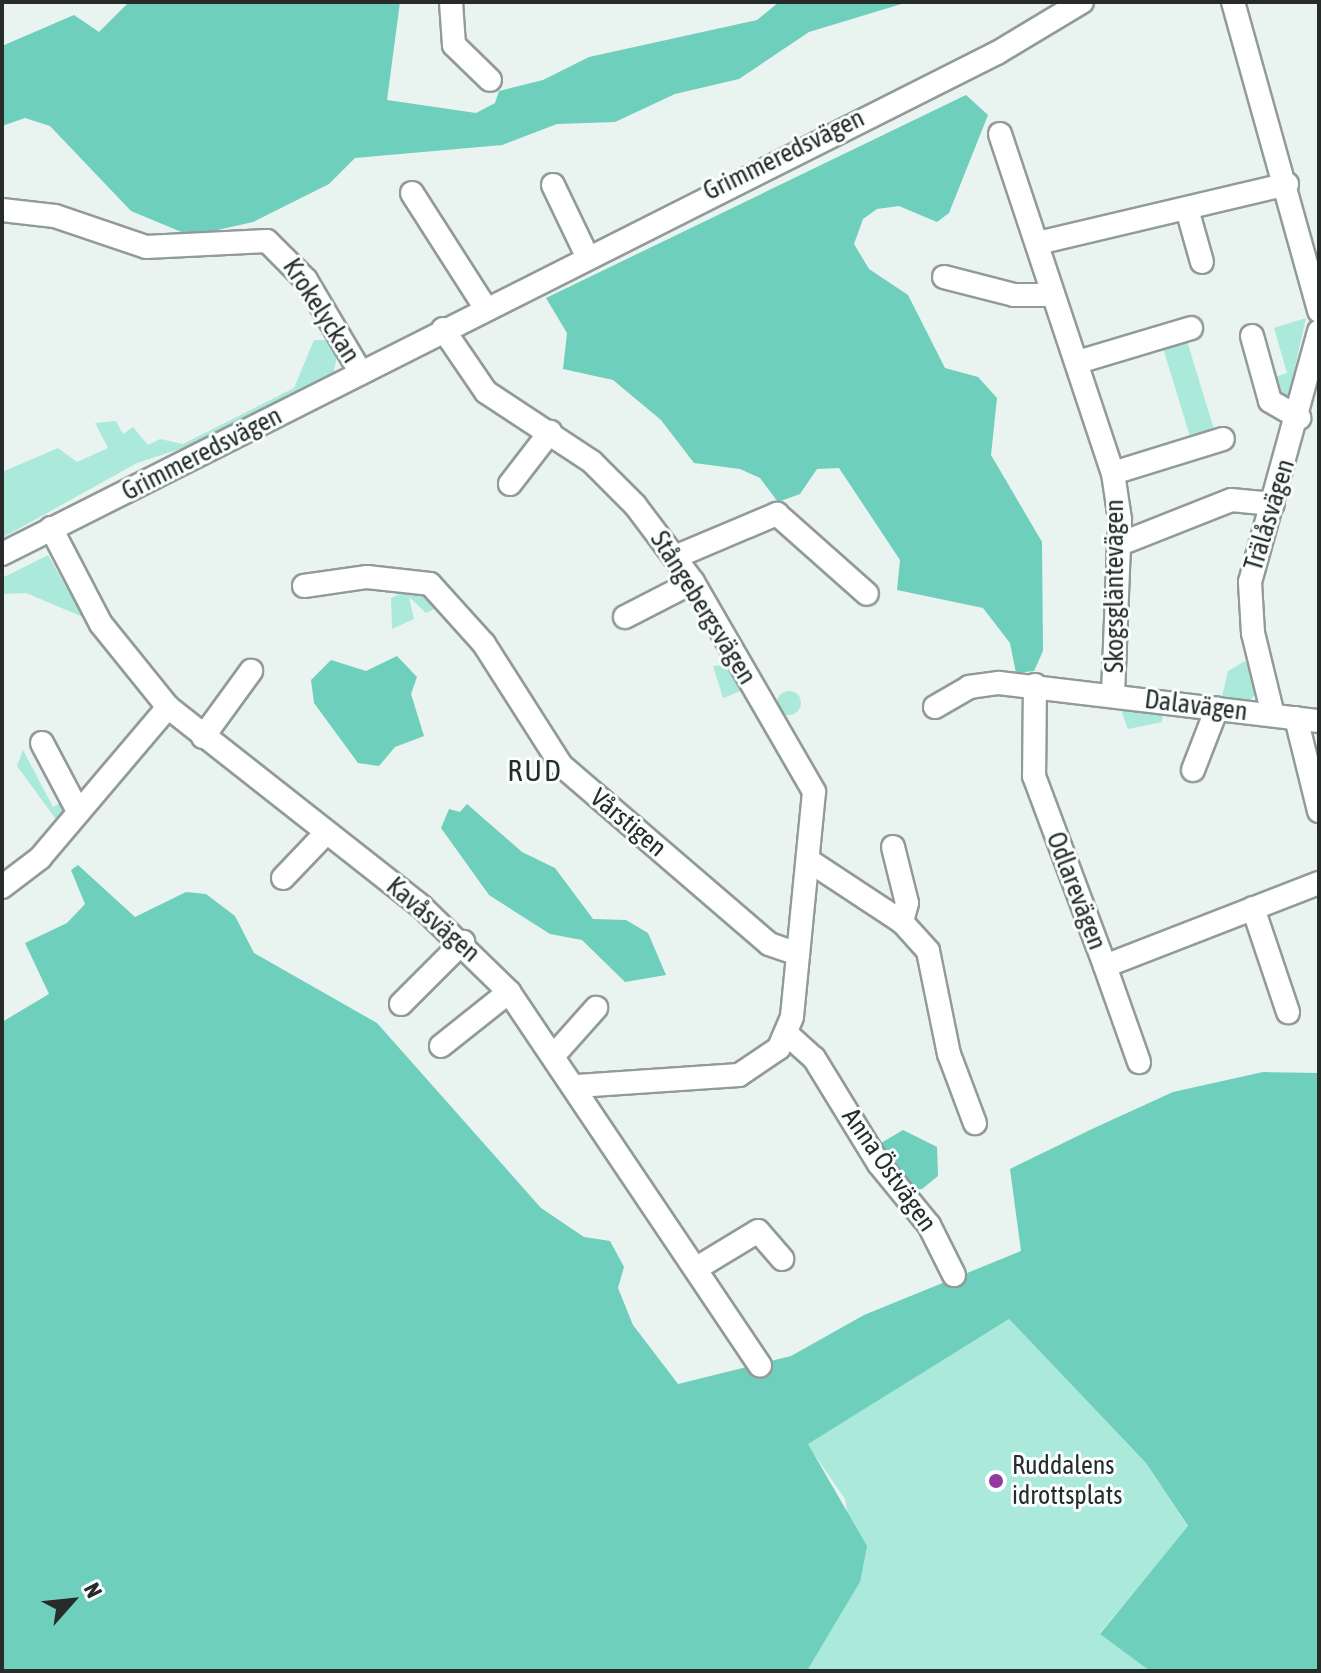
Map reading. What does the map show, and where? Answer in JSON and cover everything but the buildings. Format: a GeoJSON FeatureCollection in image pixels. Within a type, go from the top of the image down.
{"type":"FeatureCollection","features":[{"type":"Feature","properties":{"kind":"street"},"geometry":{"type":"LineString","coordinates":[[451,2],[454,45],[469,67],[490,80]]}},
{"type":"Feature","properties":{"kind":"street","name":"Grimmeredsvägen"},"geometry":{"type":"LineString","coordinates":[[2,554],[361,373],[586,254],[997,53],[1052,9],[1082,2]]}},
{"type":"Feature","properties":{"kind":"street"},"geometry":{"type":"LineString","coordinates":[[1233,2],[1318,297]]}},
{"type":"Feature","properties":{"kind":"street","name":"Skogsgläntevägen"},"geometry":{"type":"LineString","coordinates":[[1000,134],[1038,243],[1051,295],[1078,362],[1113,473],[1120,544],[1113,696]]}},
{"type":"Feature","properties":{"kind":"street"},"geometry":{"type":"LineString","coordinates":[[1038,243],[1287,184]]}},
{"type":"Feature","properties":{"kind":"street"},"geometry":{"type":"LineString","coordinates":[[553,185],[586,254]]}},
{"type":"Feature","properties":{"kind":"street"},"geometry":{"type":"LineString","coordinates":[[412,193],[485,307]]}},
{"type":"Feature","properties":{"kind":"street"},"geometry":{"type":"LineString","coordinates":[[1187,209],[1202,262]]}},
{"type":"Feature","properties":{"kind":"street","name":"Krokelyckan"},"geometry":{"type":"LineString","coordinates":[[2,210],[55,216],[146,247],[267,241],[306,280],[361,373]]}},
{"type":"Feature","properties":{"kind":"street"},"geometry":{"type":"LineString","coordinates":[[944,277],[1014,295],[1051,295]]}},
{"type":"Feature","properties":{"kind":"street"},"geometry":{"type":"LineString","coordinates":[[1078,362],[1191,328]]}},
{"type":"Feature","properties":{"kind":"street","name":"Stångebergsvägen"},"geometry":{"type":"LineString","coordinates":[[443,329],[486,392],[550,432],[612,481],[675,557],[807,774],[815,811],[787,1034]]}},
{"type":"Feature","properties":{"kind":"street","name":"Trälåsvägen"},"geometry":{"type":"LineString","coordinates":[[1319,331],[1316,362],[1273,504],[1250,599],[1284,716],[1319,811]]}},
{"type":"Feature","properties":{"kind":"street"},"geometry":{"type":"LineString","coordinates":[[1252,336],[1270,401],[1299,418]]}},
{"type":"Feature","properties":{"kind":"street"},"geometry":{"type":"LineString","coordinates":[[510,484],[550,432]]}},
{"type":"Feature","properties":{"kind":"street"},"geometry":{"type":"LineString","coordinates":[[1113,473],[1223,439]]}},
{"type":"Feature","properties":{"kind":"street"},"geometry":{"type":"LineString","coordinates":[[1120,544],[1231,500],[1273,504]]}},
{"type":"Feature","properties":{"kind":"street"},"geometry":{"type":"LineString","coordinates":[[675,557],[777,514],[867,594]]}},
{"type":"Feature","properties":{"kind":"street","name":"Kavåsvägen"},"geometry":{"type":"LineString","coordinates":[[51,528],[118,651],[168,707],[463,942],[512,996],[577,1086],[760,1365]]}},
{"type":"Feature","properties":{"kind":"street","name":"Vårstigen"},"geometry":{"type":"LineString","coordinates":[[304,586],[383,577],[430,584],[484,644],[561,765],[769,944],[798,954]]}},
{"type":"Feature","properties":{"kind":"street"},"geometry":{"type":"LineString","coordinates":[[625,617],[693,582]]}},
{"type":"Feature","properties":{"kind":"street"},"geometry":{"type":"LineString","coordinates":[[203,737],[251,671]]}},
{"type":"Feature","properties":{"kind":"street","name":"Dalavägen"},"geometry":{"type":"LineString","coordinates":[[935,707],[983,684],[1035,685],[1319,721]]}},
{"type":"Feature","properties":{"kind":"street","name":"Odlarevägen"},"geometry":{"type":"LineString","coordinates":[[1035,685],[1034,776],[1105,966],[1319,883]]}},
{"type":"Feature","properties":{"kind":"street"},"geometry":{"type":"LineString","coordinates":[[2,887],[31,868],[168,707]]}},
{"type":"Feature","properties":{"kind":"street"},"geometry":{"type":"LineString","coordinates":[[1193,770],[1217,708]]}},
{"type":"Feature","properties":{"kind":"street"},"geometry":{"type":"LineString","coordinates":[[42,743],[78,811]]}},
{"type":"Feature","properties":{"kind":"street"},"geometry":{"type":"LineString","coordinates":[[283,878],[326,833]]}},
{"type":"Feature","properties":{"kind":"street"},"geometry":{"type":"LineString","coordinates":[[893,847],[907,903],[902,922]]}},
{"type":"Feature","properties":{"kind":"street"},"geometry":{"type":"LineString","coordinates":[[811,862],[902,922],[928,951],[949,1054],[975,1123]]}},
{"type":"Feature","properties":{"kind":"street"},"geometry":{"type":"LineString","coordinates":[[1253,908],[1288,1012]]}},
{"type":"Feature","properties":{"kind":"street"},"geometry":{"type":"LineString","coordinates":[[401,1004],[463,942]]}},
{"type":"Feature","properties":{"kind":"street"},"geometry":{"type":"LineString","coordinates":[[1105,966],[1139,1062]]}},
{"type":"Feature","properties":{"kind":"street"},"geometry":{"type":"LineString","coordinates":[[449,1048],[512,996]]}},
{"type":"Feature","properties":{"kind":"street"},"geometry":{"type":"LineString","coordinates":[[555,1054],[596,1008]]}},
{"type":"Feature","properties":{"kind":"street"},"geometry":{"type":"LineString","coordinates":[[577,1086],[739,1075],[766,1061],[787,1034]]}},
{"type":"Feature","properties":{"kind":"street","name":"Anna Östvägen"},"geometry":{"type":"LineString","coordinates":[[787,1034],[814,1058],[879,1164],[929,1225],[954,1275]]}},
{"type":"Feature","properties":{"kind":"street"},"geometry":{"type":"LineString","coordinates":[[697,1268],[758,1231],[782,1259]]}},
{"type":"Feature","properties":{"kind":"green space"},"geometry":{"type":"Polygon","coordinates":[[[129,2],[400,2],[387,100],[476,113],[495,103],[499,91],[543,80],[589,57],[757,20],[779,2],[908,2],[809,32],[739,79],[675,94],[615,122],[557,124],[502,145],[355,158],[329,184],[253,222],[191,236],[131,211],[50,126],[25,118],[2,126],[2,46],[74,15],[99,32],[129,2]]]}},
{"type":"Feature","properties":{"kind":"green space"},"geometry":{"type":"Polygon","coordinates":[[[966,95],[988,115],[949,213],[937,222],[899,206],[877,209],[863,219],[854,244],[869,269],[908,295],[945,368],[978,377],[997,398],[991,455],[1042,542],[1043,651],[1034,671],[1016,673],[1010,643],[983,608],[897,590],[900,560],[839,468],[817,469],[800,494],[778,502],[760,478],[740,469],[694,463],[661,420],[613,380],[563,369],[567,333],[546,298],[966,95]]]}},
{"type":"Feature","properties":{"kind":"green space"},"geometry":{"type":"Polygon","coordinates":[[[1306,318],[1287,403],[1281,401],[1275,377],[1287,373],[1274,328],[1306,318]]]}},
{"type":"Feature","properties":{"kind":"green space"},"geometry":{"type":"Polygon","coordinates":[[[314,340],[328,340],[337,356],[333,376],[201,442],[137,463],[2,538],[2,472],[58,448],[77,462],[108,448],[95,423],[116,421],[123,434],[133,427],[148,445],[160,439],[183,444],[294,388],[314,340]]]}},
{"type":"Feature","properties":{"kind":"green space"},"geometry":{"type":"Polygon","coordinates":[[[1187,341],[1214,428],[1190,435],[1163,348],[1187,341]]]}},
{"type":"Feature","properties":{"kind":"green space"},"geometry":{"type":"Polygon","coordinates":[[[48,555],[83,617],[26,593],[2,594],[2,578],[48,555]]]}},
{"type":"Feature","properties":{"kind":"green space"},"geometry":{"type":"Polygon","coordinates":[[[416,587],[440,606],[426,613],[409,597],[414,619],[392,629],[391,598],[416,587]]]}},
{"type":"Feature","properties":{"kind":"green space"},"geometry":{"type":"Polygon","coordinates":[[[397,656],[417,677],[411,694],[424,736],[395,747],[379,766],[358,763],[314,703],[311,680],[331,660],[366,671],[397,656]]]}},
{"type":"Feature","properties":{"kind":"green space"},"geometry":{"type":"Polygon","coordinates":[[[1245,661],[1259,689],[1250,701],[1222,697],[1228,671],[1245,661]]]}},
{"type":"Feature","properties":{"kind":"green space"},"geometry":{"type":"Polygon","coordinates":[[[733,664],[746,689],[723,698],[713,666],[733,664]]]}},
{"type":"Feature","properties":{"kind":"green space"},"geometry":{"type":"Polygon","coordinates":[[[784,691],[794,691],[801,698],[801,708],[794,715],[784,715],[777,708],[777,698],[784,691]]]}},
{"type":"Feature","properties":{"kind":"green space"},"geometry":{"type":"Polygon","coordinates":[[[1121,710],[1163,713],[1162,722],[1128,729],[1121,710]]]}},
{"type":"Feature","properties":{"kind":"green space"},"geometry":{"type":"Polygon","coordinates":[[[23,750],[53,807],[66,800],[70,806],[58,822],[17,766],[23,750]]]}},
{"type":"Feature","properties":{"kind":"green space"},"geometry":{"type":"Polygon","coordinates":[[[467,804],[522,852],[555,868],[593,919],[626,920],[648,933],[666,975],[625,982],[582,940],[550,934],[489,895],[441,828],[449,809],[460,812],[467,804]]]}},
{"type":"Feature","properties":{"kind":"green space"},"geometry":{"type":"Polygon","coordinates":[[[78,865],[135,917],[186,892],[206,894],[235,916],[254,953],[377,1023],[541,1208],[584,1237],[610,1241],[624,1267],[618,1288],[633,1325],[678,1384],[791,1356],[864,1315],[1021,1251],[1010,1169],[1092,1129],[1173,1092],[1263,1072],[1318,1073],[1319,1671],[1150,1671],[1100,1634],[1188,1526],[1146,1463],[1009,1319],[808,1444],[867,1546],[860,1582],[807,1671],[2,1671],[2,1022],[49,994],[25,943],[67,923],[85,904],[71,870],[78,865]]]}},
{"type":"Feature","properties":{"kind":"green space"},"geometry":{"type":"Polygon","coordinates":[[[903,1130],[937,1147],[938,1176],[922,1189],[911,1190],[876,1146],[903,1130]]]}},
{"type":"Feature","properties":{"kind":"green space","name":"Ruddalens idrottsplats"},"geometry":{"type":"Polygon","coordinates":[[[1009,1319],[1146,1463],[1188,1527],[1100,1633],[1150,1671],[807,1671],[860,1582],[845,1499],[807,1444],[1009,1319]]]}},
{"type":"Feature","properties":{"kind":"place","name":"Ruddalens idrottsplats"},"geometry":{"type":"Point","coordinates":[996,1481]}},
{"type":"Feature","properties":{"kind":"district","name":"RUD"},"geometry":{"type":"Point","coordinates":[535,770]}}]}
